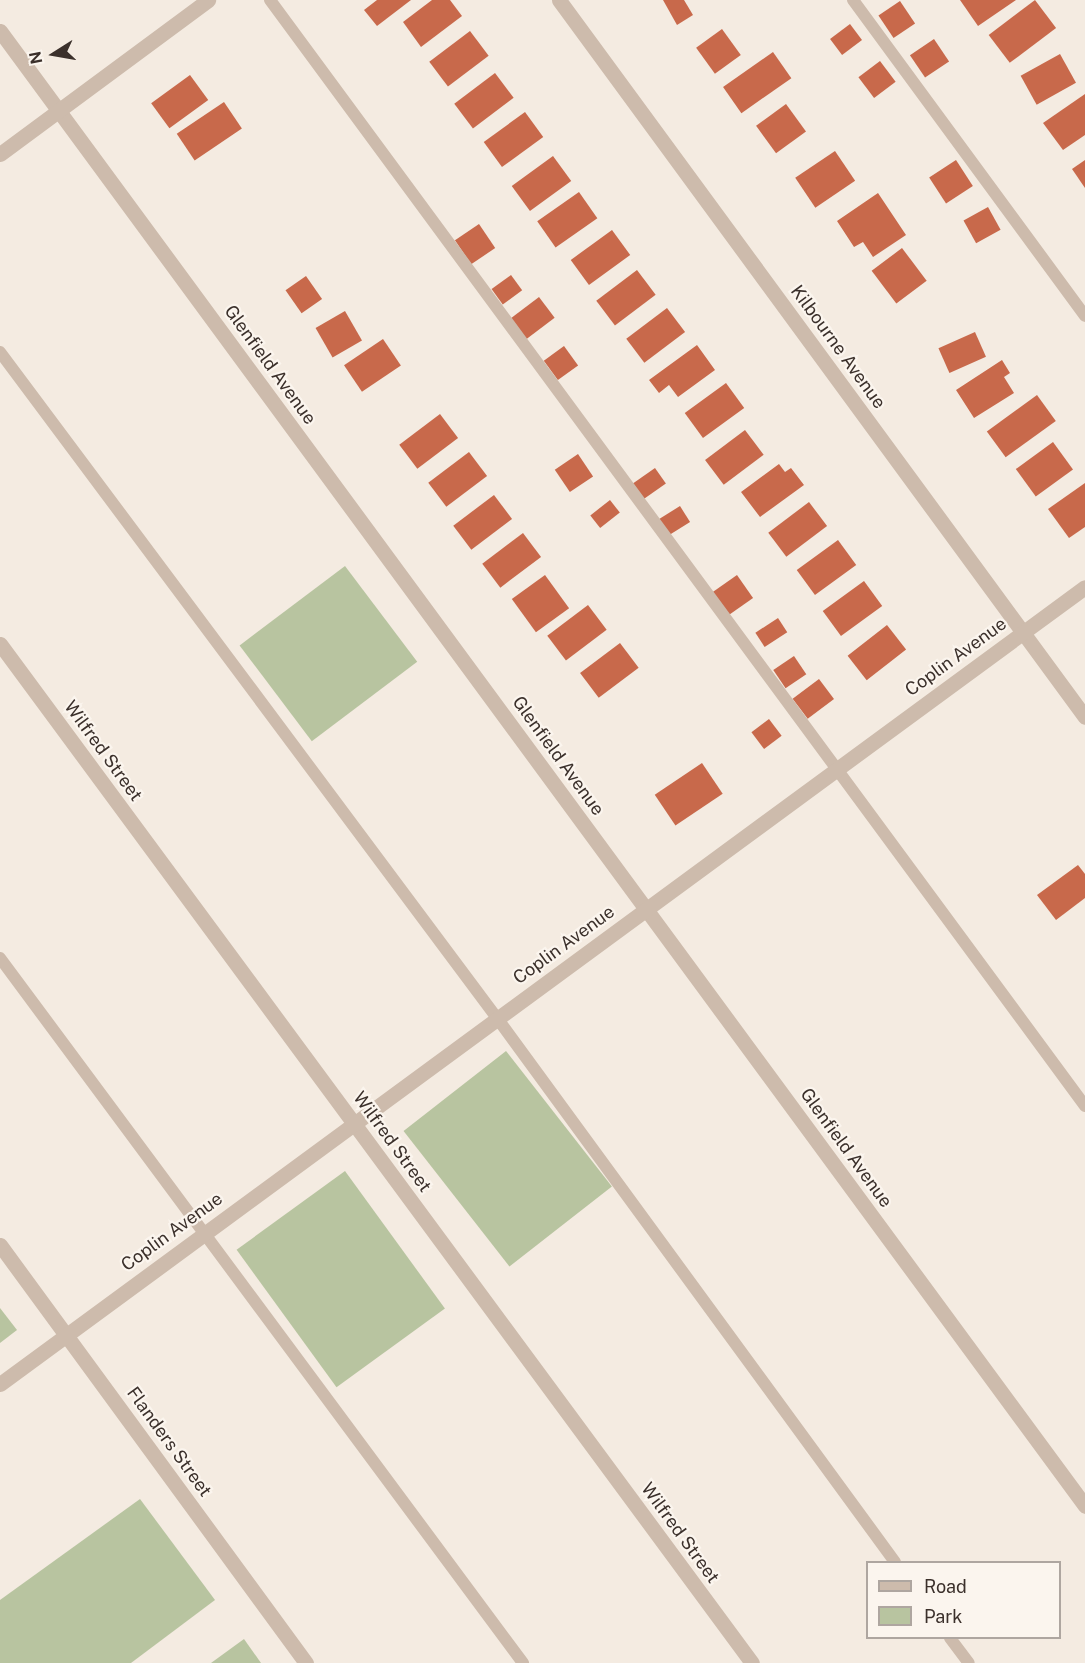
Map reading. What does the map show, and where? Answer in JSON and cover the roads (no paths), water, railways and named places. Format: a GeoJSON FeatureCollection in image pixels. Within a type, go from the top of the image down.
{"type":"FeatureCollection","features":[{"type":"Feature","properties":{"kind":"street"},"geometry":{"type":"LineString","coordinates":[[0,154],[208,0]]}},
{"type":"Feature","properties":{"kind":"street","name":"Kilbourne Avenue"},"geometry":{"type":"LineString","coordinates":[[559,0],[1085,717]]}},
{"type":"Feature","properties":{"kind":"street","name":"Glenfield Avenue"},"geometry":{"type":"LineString","coordinates":[[0,31],[1085,1506]]}},
{"type":"Feature","properties":{"kind":"street","name":"Coplin Avenue"},"geometry":{"type":"LineString","coordinates":[[0,1384],[1085,587]]}},
{"type":"Feature","properties":{"kind":"street","name":"Wilfred Street"},"geometry":{"type":"LineString","coordinates":[[0,645],[752,1663]]}},
{"type":"Feature","properties":{"kind":"street","name":"Flanders Street"},"geometry":{"type":"LineString","coordinates":[[0,1245],[306,1663]]}},
{"type":"Feature","properties":{"kind":"lane"},"geometry":{"type":"LineString","coordinates":[[270,0],[1085,1106]]}},
{"type":"Feature","properties":{"kind":"lane"},"geometry":{"type":"LineString","coordinates":[[853,0],[1085,316]]}},
{"type":"Feature","properties":{"kind":"lane"},"geometry":{"type":"LineString","coordinates":[[0,352],[497,1018],[894,1561]]}},
{"type":"Feature","properties":{"kind":"lane"},"geometry":{"type":"LineString","coordinates":[[0,958],[523,1663]]}},
{"type":"Feature","properties":{"kind":"lane"},"geometry":{"type":"LineString","coordinates":[[951,1639],[969,1663]]}}]}
